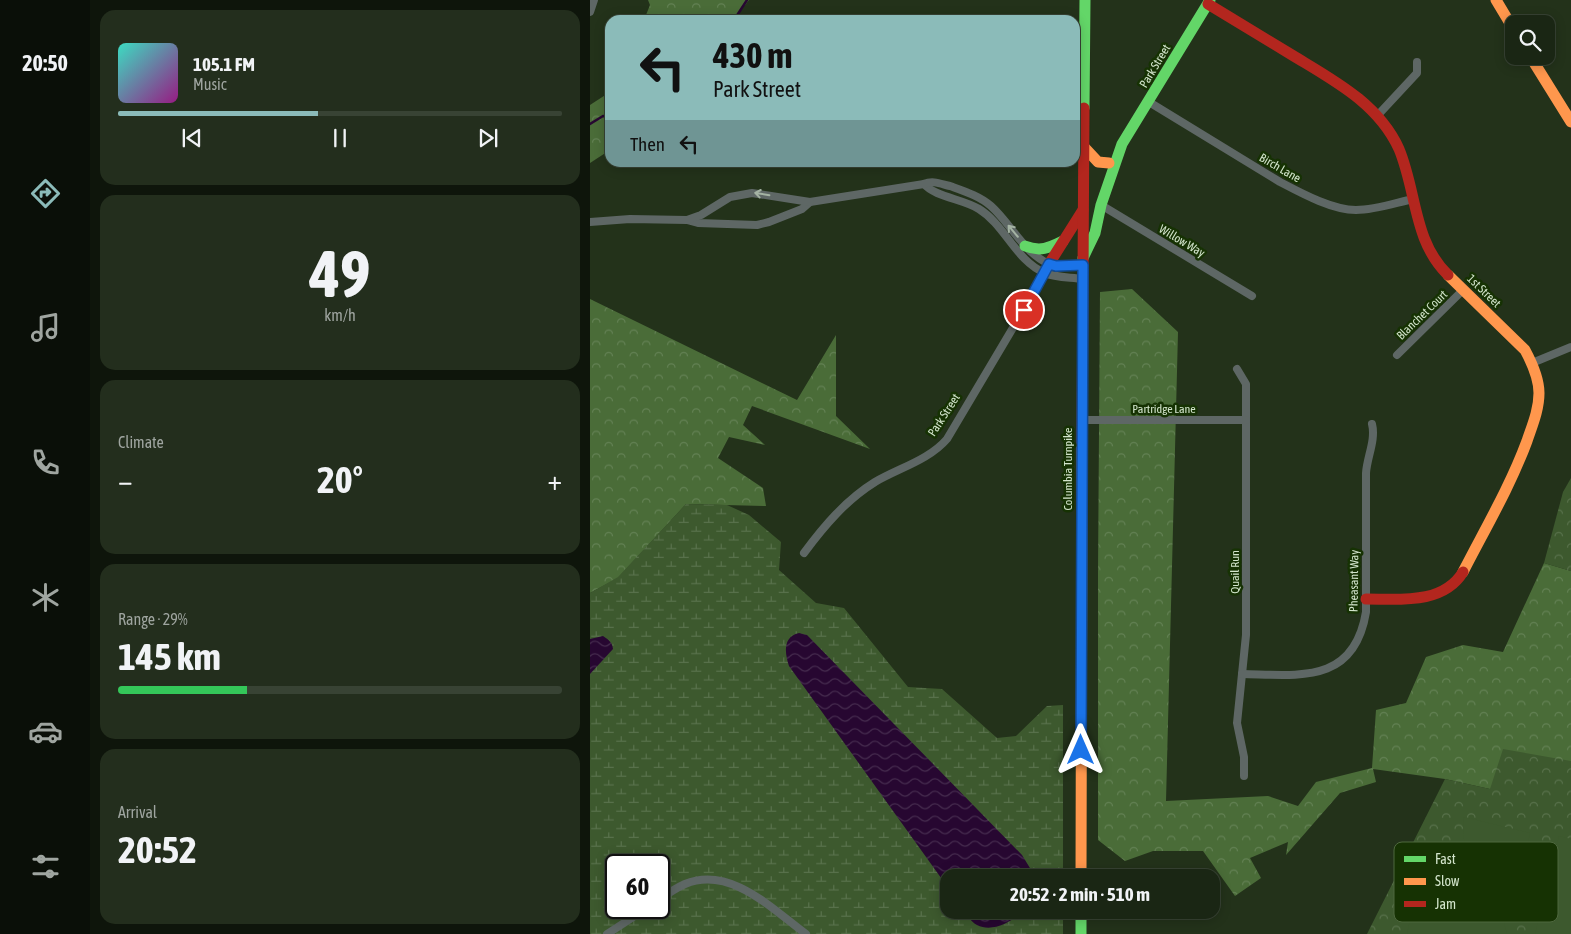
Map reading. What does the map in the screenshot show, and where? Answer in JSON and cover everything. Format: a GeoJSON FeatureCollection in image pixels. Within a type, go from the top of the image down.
{"type":"FeatureCollection","features":[{"type":"Feature","properties":{"kind":"main road","name":"Columbia Turnpike"},"geometry":{"type":"LineString","coordinates":[[1081,869],[1085,0]]}},
{"type":"Feature","properties":{"kind":"main road"},"geometry":{"type":"LineString","coordinates":[[1496,0],[1505,15]]}},
{"type":"Feature","properties":{"kind":"main road","name":"Park Street"},"geometry":{"type":"LineString","coordinates":[[1083,262],[1095,233],[1101,205],[1114,170],[1118,152],[1209,2]]}},
{"type":"Feature","properties":{"kind":"main road","name":"1st Street"},"geometry":{"type":"LineString","coordinates":[[1209,2],[1346,88],[1366,104],[1377,116],[1392,136],[1399,150],[1424,239],[1430,253],[1439,266],[1522,347],[1532,362],[1538,383],[1539,395],[1535,419],[1514,475],[1465,570],[1446,589],[1425,598],[1366,599]]}},
{"type":"Feature","properties":{"kind":"main road"},"geometry":{"type":"LineString","coordinates":[[1536,65],[1571,122]]}},
{"type":"Feature","properties":{"kind":"main road"},"geometry":{"type":"LineString","coordinates":[[1084,147],[1098,162],[1109,164]]}},
{"type":"Feature","properties":{"kind":"main road"},"geometry":{"type":"LineString","coordinates":[[1101,205],[1098,200],[1098,192],[1109,164],[1118,152]]}},
{"type":"Feature","properties":{"kind":"main road"},"geometry":{"type":"LineString","coordinates":[[1047,269],[1083,210]]}},
{"type":"Feature","properties":{"kind":"main road"},"geometry":{"type":"LineString","coordinates":[[1025,246],[1039,251],[1052,248],[1065,240]]}},
{"type":"Feature","properties":{"kind":"main road"},"geometry":{"type":"LineString","coordinates":[[1081,919],[1081,934]]}},
{"type":"Feature","properties":{"kind":"street"},"geometry":{"type":"LineString","coordinates":[[590,12],[594,0]]}},
{"type":"Feature","properties":{"kind":"street"},"geometry":{"type":"LineString","coordinates":[[1377,116],[1417,73],[1417,62]]}},
{"type":"Feature","properties":{"kind":"street","name":"Birch Lane"},"geometry":{"type":"LineString","coordinates":[[1148,102],[1280,182],[1332,205],[1354,210],[1413,199]]}},
{"type":"Feature","properties":{"kind":"street"},"geometry":{"type":"LineString","coordinates":[[687,220],[701,215],[730,196],[741,194],[752,193],[810,202],[924,184],[930,181],[976,196],[985,201],[1047,269]]}},
{"type":"Feature","properties":{"kind":"street"},"geometry":{"type":"LineString","coordinates":[[924,184],[929,190],[960,200],[979,209],[988,216],[1025,259],[1047,269],[1083,279]]}},
{"type":"Feature","properties":{"kind":"street"},"geometry":{"type":"LineString","coordinates":[[590,222],[630,219],[687,220],[698,224],[757,225],[802,209],[810,202]]}},
{"type":"Feature","properties":{"kind":"street","name":"Willow Way"},"geometry":{"type":"LineString","coordinates":[[1101,205],[1252,296]]}},
{"type":"Feature","properties":{"kind":"street"},"geometry":{"type":"LineString","coordinates":[[1047,269],[1083,262]]}},
{"type":"Feature","properties":{"kind":"street","name":"Park Street"},"geometry":{"type":"LineString","coordinates":[[804,553],[832,518],[867,488],[934,452],[947,438],[1047,269]]}},
{"type":"Feature","properties":{"kind":"street","name":"Blanchet Court"},"geometry":{"type":"LineString","coordinates":[[1397,355],[1463,290]]}},
{"type":"Feature","properties":{"kind":"street"},"geometry":{"type":"LineString","coordinates":[[1532,362],[1571,347]]}},
{"type":"Feature","properties":{"kind":"street","name":"Quail Run"},"geometry":{"type":"LineString","coordinates":[[1237,370],[1246,384],[1246,635],[1237,723],[1244,757],[1244,776]]}},
{"type":"Feature","properties":{"kind":"street","name":"Partridge Lane"},"geometry":{"type":"LineString","coordinates":[[1082,420],[1246,420]]}},
{"type":"Feature","properties":{"kind":"street","name":"Pheasant Way"},"geometry":{"type":"LineString","coordinates":[[1242,674],[1303,675],[1315,673],[1334,666],[1349,652],[1358,636],[1364,620],[1366,599],[1366,473],[1367,460],[1374,435],[1372,424]]}},
{"type":"Feature","properties":{"kind":"street"},"geometry":{"type":"LineString","coordinates":[[670,893],[696,880],[717,879],[727,881],[749,892],[806,934]]}},
{"type":"Feature","properties":{"kind":"street"},"geometry":{"type":"LineString","coordinates":[[607,934],[630,919]]}},
{"type":"Feature","properties":{"kind":"green space"},"geometry":{"type":"Polygon","coordinates":[[[648,0],[749,0],[737,15],[646,15],[650,5],[648,0]]]}},
{"type":"Feature","properties":{"kind":"green space"},"geometry":{"type":"Polygon","coordinates":[[[605,95],[605,153],[590,163],[590,105],[605,95]]]}},
{"type":"Feature","properties":{"kind":"green space"},"geometry":{"type":"Polygon","coordinates":[[[1132,289],[1178,332],[1166,801],[1268,796],[1298,806],[1316,782],[1372,768],[1376,710],[1406,703],[1426,657],[1463,645],[1503,652],[1544,563],[1571,571],[1571,761],[1490,789],[1445,779],[1373,769],[1376,782],[1340,793],[1286,855],[1288,842],[1250,858],[1261,878],[1235,896],[1220,875],[1220,869],[1216,869],[1203,851],[1153,851],[1125,861],[1098,840],[1100,292],[1132,289]]]}},
{"type":"Feature","properties":{"kind":"green space"},"geometry":{"type":"Polygon","coordinates":[[[590,299],[797,400],[836,335],[836,416],[870,449],[752,406],[743,425],[765,445],[729,437],[718,458],[763,488],[766,506],[686,504],[618,578],[590,593],[590,299]]]}},
{"type":"Feature","properties":{"kind":"green space"},"geometry":{"type":"Polygon","coordinates":[[[1571,478],[1571,571],[1544,563],[1563,492],[1571,478]]]}},
{"type":"Feature","properties":{"kind":"green space"},"geometry":{"type":"Polygon","coordinates":[[[686,504],[727,505],[749,515],[781,542],[779,570],[816,603],[844,608],[908,687],[942,689],[997,738],[1016,736],[1047,706],[1063,705],[1063,869],[940,869],[940,919],[1063,919],[1063,934],[590,934],[590,593],[618,577],[686,504]]]}},
{"type":"Feature","properties":{"kind":"green space"},"geometry":{"type":"Polygon","coordinates":[[[1503,749],[1571,761],[1571,934],[1367,934],[1394,880],[1394,922],[1558,922],[1558,842],[1413,842],[1445,779],[1490,789],[1503,749]]]}},
{"type":"Feature","properties":{"kind":"green space"},"geometry":{"type":"Polygon","coordinates":[[[1464,817],[1530,833],[1528,842],[1464,842],[1464,817]]]}},
{"type":"Feature","properties":{"kind":"green space"},"geometry":{"type":"Polygon","coordinates":[[[1559,836],[1571,839],[1571,934],[1535,934],[1538,922],[1558,922],[1559,836]]]}},
{"type":"Feature","properties":{"kind":"green space"},"geometry":{"type":"Polygon","coordinates":[[[1410,922],[1504,922],[1507,934],[1407,934],[1410,922]]]}},
{"type":"Feature","properties":{"kind":"water"},"geometry":{"type":"Polygon","coordinates":[[[799,633],[807,635],[1022,855],[1031,869],[940,869],[940,876],[789,666],[786,646],[787,642],[799,633]]]}},
{"type":"Feature","properties":{"kind":"water"},"geometry":{"type":"Polygon","coordinates":[[[603,636],[610,641],[613,649],[590,674],[590,639],[603,636]]]}},
{"type":"Feature","properties":{"kind":"water"},"geometry":{"type":"Polygon","coordinates":[[[970,919],[1014,919],[1002,925],[989,928],[975,924],[970,919]]]}},
{"type":"Feature","properties":{"kind":"waterway"},"geometry":{"type":"LineString","coordinates":[[737,15],[747,0]]}},
{"type":"Feature","properties":{"kind":"waterway"},"geometry":{"type":"LineString","coordinates":[[590,124],[605,116]]}},
{"type":"Feature","properties":{"kind":"traffic: fast"},"geometry":{"type":"LineString","coordinates":[[1084,108],[1085,0]]}},
{"type":"Feature","properties":{"kind":"traffic: fast"},"geometry":{"type":"LineString","coordinates":[[1083,258],[1095,233],[1101,205],[1122,144],[1210,0]]}},
{"type":"Feature","properties":{"kind":"traffic: fast"},"geometry":{"type":"LineString","coordinates":[[1025,246],[1035,249],[1044,248],[1063,241]]}},
{"type":"Feature","properties":{"kind":"traffic: fast"},"geometry":{"type":"LineString","coordinates":[[1081,919],[1081,934]]}},
{"type":"Feature","properties":{"kind":"traffic: slow"},"geometry":{"type":"LineString","coordinates":[[1496,0],[1505,15]]}},
{"type":"Feature","properties":{"kind":"traffic: slow"},"geometry":{"type":"LineString","coordinates":[[1536,65],[1571,122]]}},
{"type":"Feature","properties":{"kind":"traffic: slow"},"geometry":{"type":"LineString","coordinates":[[1084,147],[1098,162],[1109,163]]}},
{"type":"Feature","properties":{"kind":"traffic: slow"},"geometry":{"type":"LineString","coordinates":[[1448,275],[1525,350],[1533,365],[1539,387],[1538,406],[1527,441],[1505,491],[1463,572]]}},
{"type":"Feature","properties":{"kind":"traffic: slow"},"geometry":{"type":"LineString","coordinates":[[1081,869],[1082,445]]}},
{"type":"Feature","properties":{"kind":"traffic: jam"},"geometry":{"type":"LineString","coordinates":[[1208,4],[1323,74],[1353,94],[1379,118],[1399,149],[1428,247],[1448,275]]}},
{"type":"Feature","properties":{"kind":"traffic: jam"},"geometry":{"type":"LineString","coordinates":[[1082,445],[1084,108]]}},
{"type":"Feature","properties":{"kind":"traffic: jam"},"geometry":{"type":"LineString","coordinates":[[1049,264],[1083,210]]}},
{"type":"Feature","properties":{"kind":"traffic: jam"},"geometry":{"type":"LineString","coordinates":[[1366,599],[1405,599],[1432,595],[1454,583],[1463,572]]}},
{"type":"Feature","properties":{"kind":"route"},"geometry":{"type":"LineString","coordinates":[[1024,310],[1049,264],[1056,266],[1083,265],[1081,750]]}}]}
